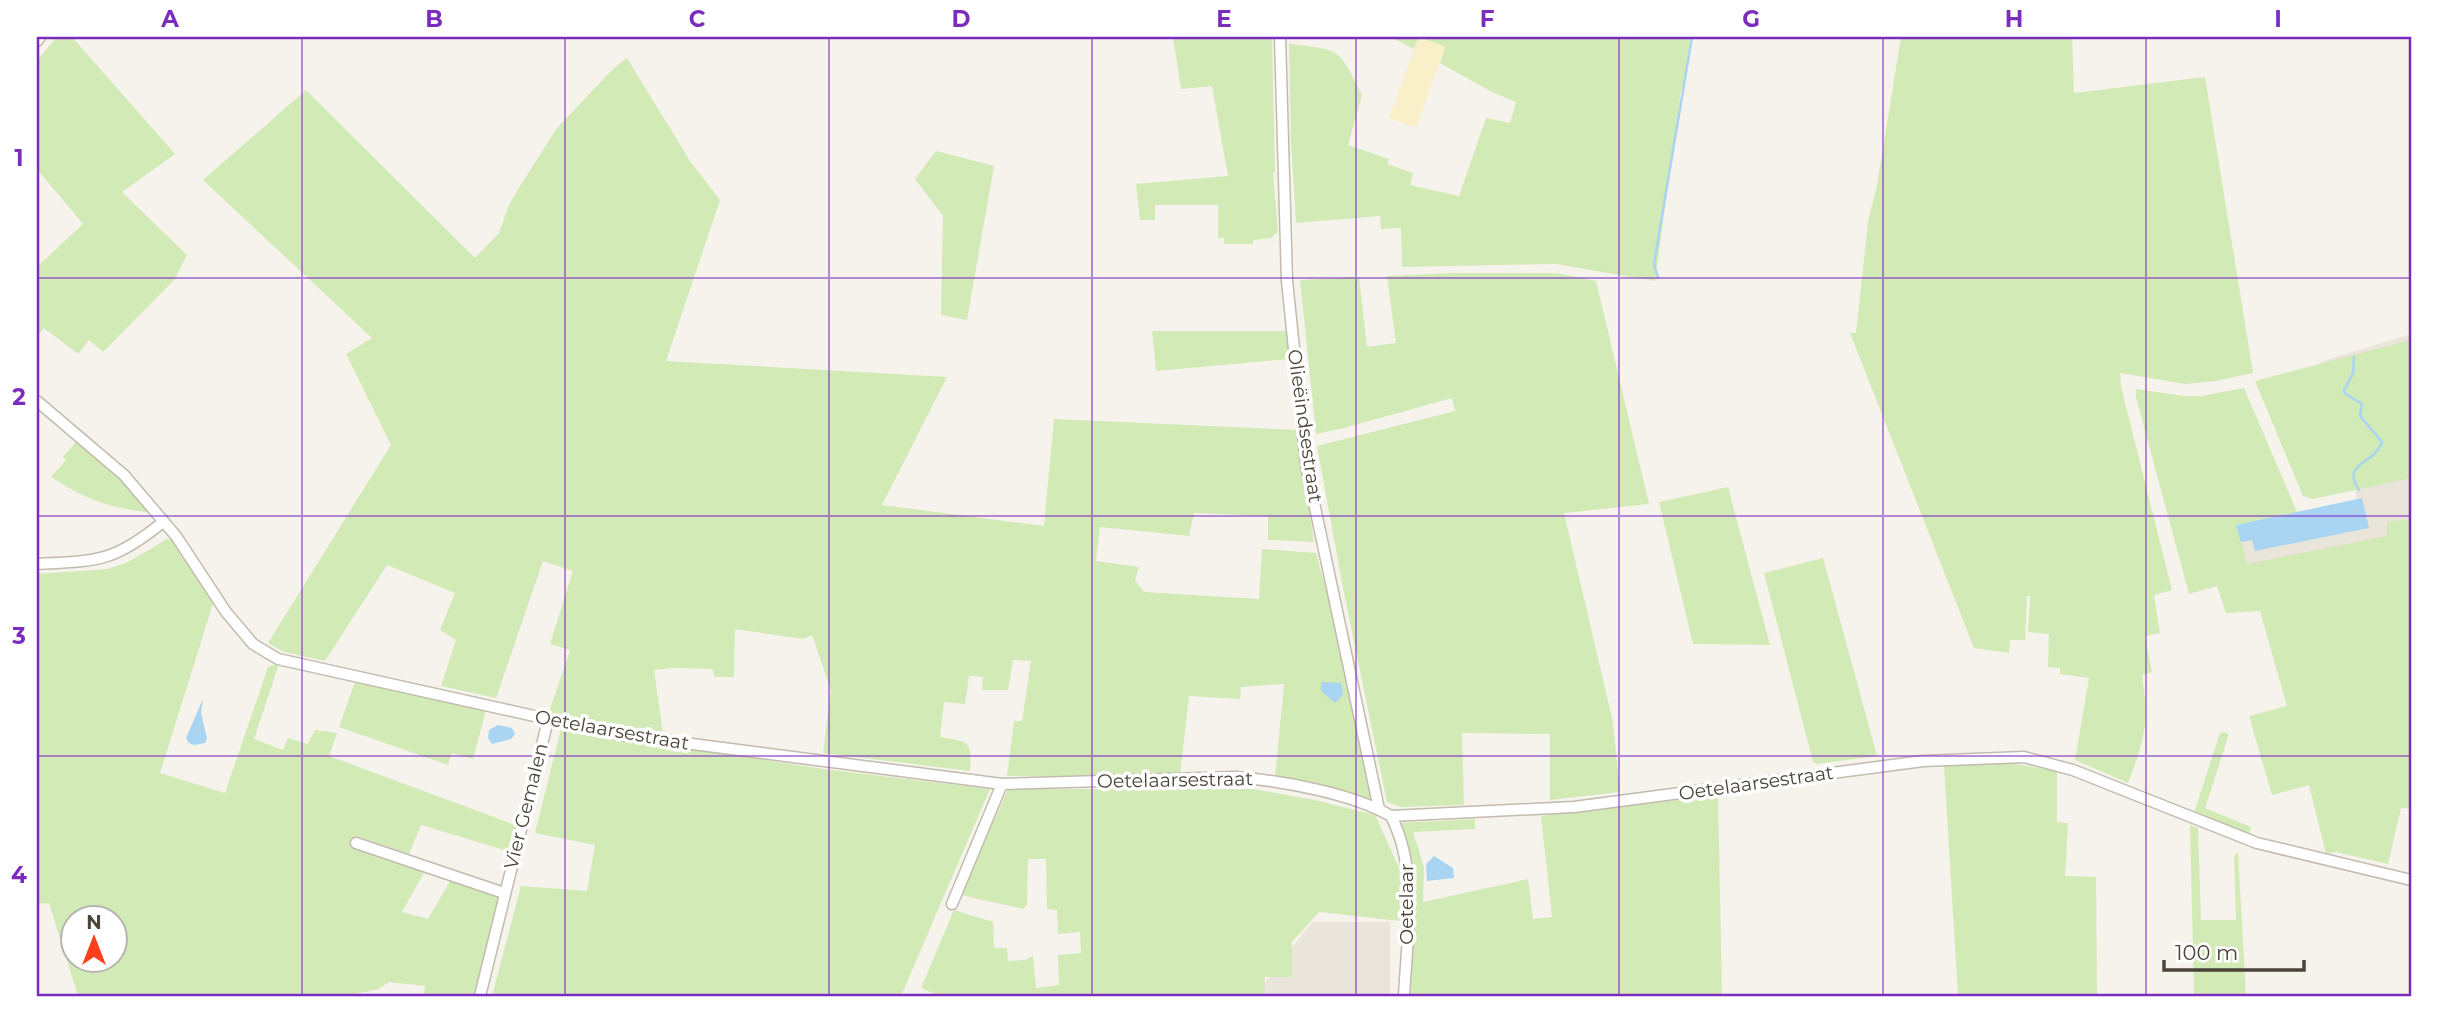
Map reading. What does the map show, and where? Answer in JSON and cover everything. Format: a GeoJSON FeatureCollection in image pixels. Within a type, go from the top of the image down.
{"type":"FeatureCollection","features":[{"type":"Feature","properties":{"kind":"street"},"geometry":{"type":"LineString","coordinates":[[37,41],[40,37]]}},
{"type":"Feature","properties":{"kind":"street","name":"Olieëindsestraat"},"geometry":{"type":"LineString","coordinates":[[1280,37],[1287,281],[1306,465],[1379,809]]}},
{"type":"Feature","properties":{"kind":"street","name":"Oetelaarsestraat"},"geometry":{"type":"LineString","coordinates":[[37,401],[124,475],[176,536],[235,623],[253,644],[278,659],[615,734],[1002,784],[1236,777],[1271,780],[1379,809],[1391,816],[1574,807],[1923,761],[2024,757],[2073,770],[2257,843],[2411,880]]}},
{"type":"Feature","properties":{"kind":"street"},"geometry":{"type":"LineString","coordinates":[[37,564],[94,561],[115,555],[136,544],[163,522]]}},
{"type":"Feature","properties":{"kind":"street","name":"Vier Gemalen"},"geometry":{"type":"LineString","coordinates":[[480,996],[548,720]]}},
{"type":"Feature","properties":{"kind":"street"},"geometry":{"type":"LineString","coordinates":[[952,904],[1002,784]]}},
{"type":"Feature","properties":{"kind":"street","name":"Oetelaar"},"geometry":{"type":"LineString","coordinates":[[1391,816],[1406,853],[1409,880],[1404,996]]}},
{"type":"Feature","properties":{"kind":"street","name":"Vier Gemalen"},"geometry":{"type":"LineString","coordinates":[[356,843],[504,892]]}},
{"type":"Feature","properties":{"kind":"shaded area"},"geometry":{"type":"Polygon","coordinates":[[[2411,334],[2411,552],[2242,595],[2232,533],[2358,502],[2320,362],[2411,334]]]}},
{"type":"Feature","properties":{"kind":"shaded area"},"geometry":{"type":"Polygon","coordinates":[[[1312,922],[1390,922],[1390,996],[1261,996],[1264,984],[1312,922]]]}},
{"type":"Feature","properties":{"kind":"green space"},"geometry":{"type":"Polygon","coordinates":[[[57,37],[72,37],[175,154],[122,192],[187,255],[175,279],[103,352],[89,340],[78,354],[44,328],[37,337],[37,267],[83,224],[37,169],[37,60],[57,37]]]}},
{"type":"Feature","properties":{"kind":"green space"},"geometry":{"type":"Polygon","coordinates":[[[1173,37],[1272,37],[1273,172],[1278,232],[1271,238],[1253,240],[1253,244],[1224,244],[1224,238],[1218,238],[1218,205],[1155,205],[1155,220],[1140,220],[1136,184],[1228,176],[1212,86],[1181,89],[1173,37]]]}},
{"type":"Feature","properties":{"kind":"green space"},"geometry":{"type":"Polygon","coordinates":[[[1390,37],[1419,37],[1414,49],[1390,37]]]}},
{"type":"Feature","properties":{"kind":"green space"},"geometry":{"type":"Polygon","coordinates":[[[1419,37],[1690,37],[1655,281],[1556,264],[1402,267],[1401,228],[1381,229],[1380,216],[1296,223],[1289,44],[1330,50],[1343,60],[1362,95],[1348,145],[1389,159],[1387,164],[1413,173],[1410,185],[1459,196],[1486,118],[1510,123],[1516,102],[1440,63],[1445,47],[1419,37]]]}},
{"type":"Feature","properties":{"kind":"green space"},"geometry":{"type":"Polygon","coordinates":[[[1901,37],[2072,37],[2074,93],[2205,77],[2253,373],[2185,384],[2120,373],[2121,387],[2172,590],[2154,595],[2160,633],[2145,636],[2152,672],[2142,675],[2144,730],[2128,783],[2075,760],[2089,678],[2060,674],[2060,668],[2048,667],[2049,634],[2028,632],[2030,596],[2027,596],[2025,640],[2010,640],[2009,653],[1974,648],[1850,333],[1856,333],[1868,222],[1877,185],[1901,37]]]}},
{"type":"Feature","properties":{"kind":"green space"},"geometry":{"type":"Polygon","coordinates":[[[627,58],[690,161],[720,200],[666,361],[947,377],[882,505],[1044,526],[1054,419],[1297,430],[1314,542],[1268,540],[1268,516],[1194,513],[1189,536],[1100,527],[1096,561],[1139,567],[1135,580],[1144,592],[1259,599],[1262,549],[1316,553],[1333,615],[1371,799],[1275,778],[1284,684],[1241,687],[1240,699],[1189,696],[1180,776],[1007,776],[1014,721],[1022,721],[1031,661],[1013,660],[1008,690],[982,690],[983,677],[969,676],[965,704],[944,702],[940,737],[967,744],[970,771],[823,753],[831,690],[812,635],[803,639],[735,629],[734,677],[714,677],[713,669],[654,670],[663,733],[564,717],[549,712],[570,650],[550,644],[573,571],[543,561],[496,698],[441,686],[456,640],[440,630],[455,593],[387,565],[325,661],[284,652],[268,643],[391,445],[346,354],[372,338],[203,180],[306,90],[475,258],[499,233],[509,205],[557,128],[614,68],[627,58]]]}},
{"type":"Feature","properties":{"kind":"green space"},"geometry":{"type":"Polygon","coordinates":[[[936,151],[994,166],[967,320],[941,315],[943,216],[915,179],[936,151]]]}},
{"type":"Feature","properties":{"kind":"green space"},"geometry":{"type":"Polygon","coordinates":[[[1556,273],[1596,281],[1649,504],[1564,513],[1613,722],[1620,792],[1550,800],[1550,734],[1462,733],[1464,805],[1401,807],[1387,802],[1317,446],[1455,411],[1452,398],[1316,434],[1300,280],[1359,277],[1367,347],[1396,343],[1387,276],[1556,273]]]}},
{"type":"Feature","properties":{"kind":"green space"},"geometry":{"type":"Polygon","coordinates":[[[1152,331],[1287,331],[1290,359],[1156,371],[1152,331]]]}},
{"type":"Feature","properties":{"kind":"green space"},"geometry":{"type":"Polygon","coordinates":[[[2411,340],[2411,478],[2313,499],[2303,496],[2255,381],[2411,340]]]}},
{"type":"Feature","properties":{"kind":"green space"},"geometry":{"type":"Polygon","coordinates":[[[2244,388],[2297,512],[2237,525],[2247,564],[2387,536],[2387,522],[2411,519],[2411,809],[2401,808],[2388,864],[2336,852],[2326,854],[2309,785],[2272,795],[2249,716],[2287,706],[2260,611],[2226,613],[2217,586],[2189,594],[2136,389],[2201,396],[2244,388]]]}},
{"type":"Feature","properties":{"kind":"green space"},"geometry":{"type":"Polygon","coordinates":[[[78,439],[154,513],[100,502],[51,477],[66,460],[63,457],[78,439]]]}},
{"type":"Feature","properties":{"kind":"green space"},"geometry":{"type":"Polygon","coordinates":[[[1728,487],[1770,645],[1693,644],[1659,502],[1728,487]]]}},
{"type":"Feature","properties":{"kind":"green space"},"geometry":{"type":"Polygon","coordinates":[[[167,539],[174,540],[215,597],[160,773],[225,793],[268,667],[279,664],[254,739],[283,750],[288,738],[308,744],[315,730],[337,733],[329,756],[518,826],[511,852],[421,825],[409,854],[356,836],[352,844],[426,869],[402,912],[428,919],[452,878],[500,894],[474,996],[424,996],[425,986],[389,982],[379,989],[344,996],[78,996],[71,974],[130,974],[130,904],[60,904],[60,938],[49,903],[37,904],[37,574],[108,569],[128,562],[167,539]]]}},
{"type":"Feature","properties":{"kind":"green space"},"geometry":{"type":"Polygon","coordinates":[[[1823,558],[1877,756],[1817,764],[1813,762],[1764,573],[1823,558]]]}},
{"type":"Feature","properties":{"kind":"green space"},"geometry":{"type":"Polygon","coordinates":[[[355,682],[486,710],[473,759],[452,753],[448,765],[339,727],[355,682]]]}},
{"type":"Feature","properties":{"kind":"green space"},"geometry":{"type":"Polygon","coordinates":[[[561,729],[823,769],[990,789],[901,996],[492,996],[521,886],[587,891],[595,845],[535,833],[561,729]]]}},
{"type":"Feature","properties":{"kind":"green space"},"geometry":{"type":"Polygon","coordinates":[[[2220,733],[2229,734],[2205,808],[2251,827],[2249,836],[2194,813],[2220,733]]]}},
{"type":"Feature","properties":{"kind":"green space"},"geometry":{"type":"Polygon","coordinates":[[[1991,763],[2057,771],[2057,822],[2068,823],[2065,876],[2096,877],[2097,996],[1958,996],[1944,766],[1991,763]]]}},
{"type":"Feature","properties":{"kind":"green space"},"geometry":{"type":"Polygon","coordinates":[[[1008,789],[1253,789],[1315,800],[1375,815],[1401,872],[1400,921],[1319,912],[1292,942],[1292,977],[1265,977],[1264,996],[940,996],[921,988],[954,910],[993,922],[994,948],[1007,948],[1008,961],[1025,960],[1033,956],[1036,988],[1059,985],[1058,955],[1081,953],[1080,932],[1058,934],[1057,910],[1047,909],[1046,859],[1028,859],[1027,905],[1023,909],[961,895],[1008,789]]]}},
{"type":"Feature","properties":{"kind":"green space"},"geometry":{"type":"Polygon","coordinates":[[[1718,795],[1722,996],[1411,996],[1414,867],[1400,833],[1399,823],[1475,819],[1475,829],[1413,832],[1424,867],[1423,902],[1528,879],[1533,919],[1552,917],[1541,816],[1718,795]]]}},
{"type":"Feature","properties":{"kind":"green space"},"geometry":{"type":"Polygon","coordinates":[[[2190,825],[2198,828],[2201,920],[2236,920],[2234,856],[2238,852],[2246,996],[2194,996],[2190,825]]]}},
{"type":"Feature","properties":{"kind":"sand"},"geometry":{"type":"Polygon","coordinates":[[[1419,37],[1445,47],[1416,128],[1389,118],[1419,37]]]}},
{"type":"Feature","properties":{"kind":"water"},"geometry":{"type":"Polygon","coordinates":[[[2362,498],[2369,528],[2255,551],[2252,540],[2241,542],[2236,525],[2362,498]]]}},
{"type":"Feature","properties":{"kind":"water"},"geometry":{"type":"Polygon","coordinates":[[[1321,682],[1341,683],[1343,695],[1335,703],[1321,691],[1321,682]]]}},
{"type":"Feature","properties":{"kind":"water"},"geometry":{"type":"Polygon","coordinates":[[[203,699],[201,713],[207,738],[205,743],[194,745],[186,738],[203,699]]]}},
{"type":"Feature","properties":{"kind":"water"},"geometry":{"type":"Polygon","coordinates":[[[498,725],[512,728],[515,734],[511,739],[492,744],[488,738],[489,730],[498,725]]]}},
{"type":"Feature","properties":{"kind":"water"},"geometry":{"type":"Polygon","coordinates":[[[1434,856],[1453,868],[1454,878],[1427,881],[1426,864],[1434,856]]]}},
{"type":"Feature","properties":{"kind":"waterway"},"geometry":{"type":"LineString","coordinates":[[1658,278],[1654,264],[1692,37]]}},
{"type":"Feature","properties":{"kind":"waterway"},"geometry":{"type":"LineString","coordinates":[[2354,357],[2353,373],[2344,391],[2362,404],[2360,416],[2382,442],[2378,450],[2356,469],[2354,481],[2359,490]]}}]}
